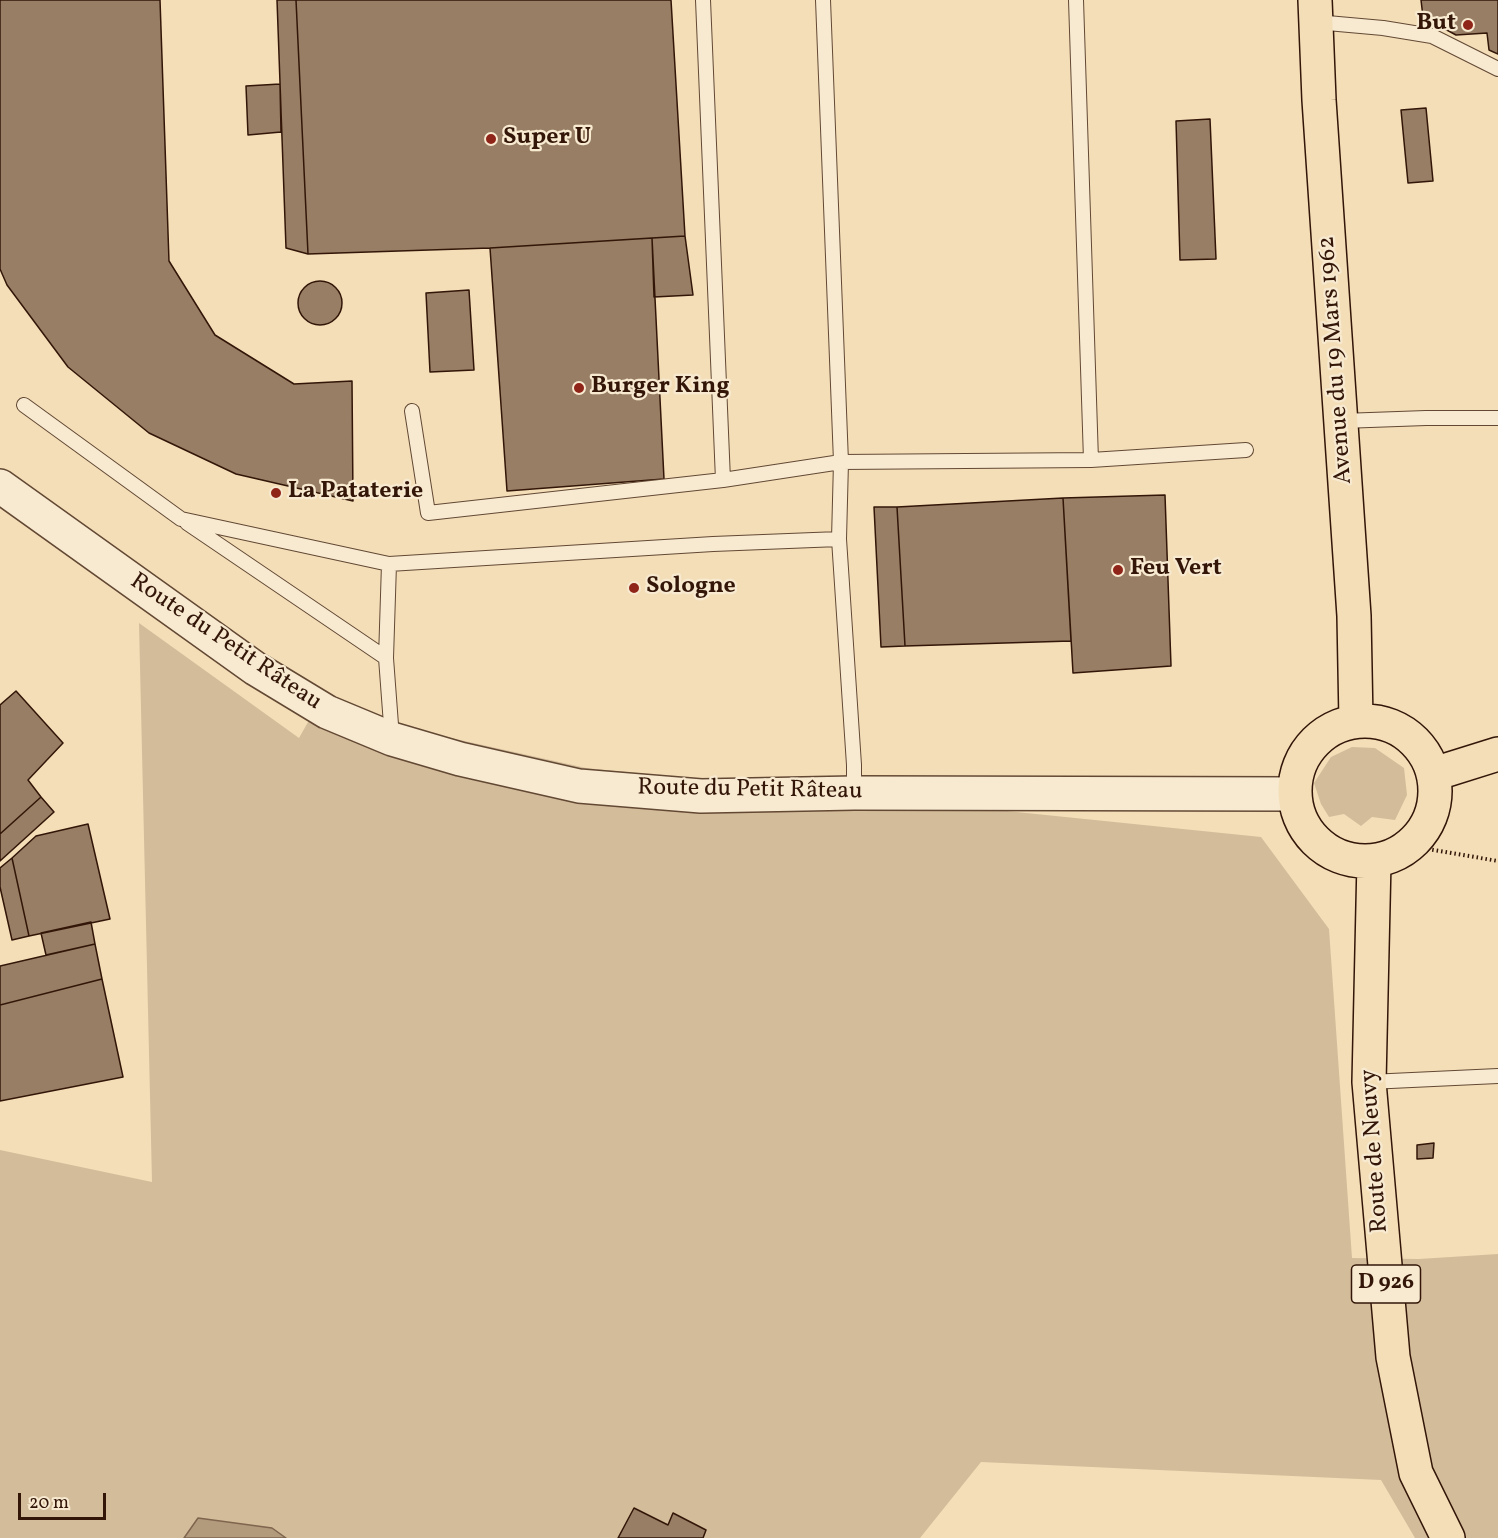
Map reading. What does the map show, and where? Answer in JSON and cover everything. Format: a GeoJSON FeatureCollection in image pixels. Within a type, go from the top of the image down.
{"type":"FeatureCollection","features":[{"type":"Feature","properties":{"kind":"main road","name":"Avenue du 19 Mars 1962"},"geometry":{"type":"LineString","coordinates":[[1315,11],[1354,616],[1356,721]]}},
{"type":"Feature","properties":{"kind":"main road"},"geometry":{"type":"LineString","coordinates":[[1356,721],[1376,721],[1396,727],[1413,739],[1426,755],[1434,774],[1436,794],[1432,813],[1423,831],[1410,846],[1393,856],[1374,861],[1350,861],[1329,852],[1310,837],[1299,817],[1294,794],[1296,773],[1305,754],[1318,738],[1336,727],[1356,721]]}},
{"type":"Feature","properties":{"kind":"main road"},"geometry":{"type":"LineString","coordinates":[[1434,774],[1498,754]]}},
{"type":"Feature","properties":{"kind":"main road","name":"Route de Neuvy"},"geometry":{"type":"LineString","coordinates":[[1374,861],[1369,1082],[1393,1357],[1416,1473],[1448,1538]]}},
{"type":"Feature","properties":{"kind":"street","name":"Route du Petit Râteau"},"geometry":{"type":"LineString","coordinates":[[0,486],[256,669],[327,712],[392,739],[460,759],[579,786],[701,795],[1294,794]]}},
{"type":"Feature","properties":{"kind":"lane"},"geometry":{"type":"LineString","coordinates":[[703,0],[723,480]]}},
{"type":"Feature","properties":{"kind":"lane"},"geometry":{"type":"LineString","coordinates":[[823,0],[841,462],[839,538],[854,793]]}},
{"type":"Feature","properties":{"kind":"lane"},"geometry":{"type":"LineString","coordinates":[[1076,0],[1091,459]]}},
{"type":"Feature","properties":{"kind":"lane"},"geometry":{"type":"LineString","coordinates":[[1315,11],[1383,28],[1432,36],[1498,69]]}},
{"type":"Feature","properties":{"kind":"lane"},"geometry":{"type":"LineString","coordinates":[[24,405],[181,519],[386,658]]}},
{"type":"Feature","properties":{"kind":"lane"},"geometry":{"type":"LineString","coordinates":[[412,411],[428,513],[723,480],[841,462],[1091,459],[1246,450]]}},
{"type":"Feature","properties":{"kind":"lane"},"geometry":{"type":"LineString","coordinates":[[1342,421],[1498,418]]}},
{"type":"Feature","properties":{"kind":"lane"},"geometry":{"type":"LineString","coordinates":[[181,519],[389,564],[839,538]]}},
{"type":"Feature","properties":{"kind":"lane"},"geometry":{"type":"LineString","coordinates":[[389,564],[386,658],[392,739]]}},
{"type":"Feature","properties":{"kind":"lane"},"geometry":{"type":"LineString","coordinates":[[1369,1082],[1498,1076]]}},
{"type":"Feature","properties":{"kind":"path"},"geometry":{"type":"LineString","coordinates":[[1410,846],[1498,861]]}},
{"type":"Feature","properties":{"kind":"shaded area"},"geometry":{"type":"Polygon","coordinates":[[[139,623],[299,738],[316,708],[586,768],[1261,837],[1329,929],[1352,1258],[1419,1259],[1498,1254],[1498,1538],[1415,1538],[1381,1480],[981,1462],[920,1538],[0,1538],[0,1150],[152,1182],[139,623]]]}},
{"type":"Feature","properties":{"kind":"shaded area"},"geometry":{"type":"Polygon","coordinates":[[[1352,747],[1375,748],[1404,768],[1407,795],[1395,820],[1372,817],[1361,826],[1344,814],[1329,817],[1321,804],[1314,783],[1331,757],[1352,747]]]}},
{"type":"Feature","properties":{"kind":"shaded area"},"geometry":{"type":"Polygon","coordinates":[[[198,1518],[272,1528],[286,1538],[184,1538],[198,1518]]]}},
{"type":"Feature","properties":{"kind":"building"},"geometry":{"type":"Polygon","coordinates":[[[0,0],[160,0],[169,261],[215,335],[294,384],[352,381],[353,501],[236,474],[149,433],[68,367],[7,285],[0,269],[0,0]]]}},
{"type":"Feature","properties":{"kind":"building"},"geometry":{"type":"Polygon","coordinates":[[[277,0],[296,0],[308,254],[286,248],[277,0]]]}},
{"type":"Feature","properties":{"kind":"building","name":"Super U"},"geometry":{"type":"Polygon","coordinates":[[[296,0],[671,0],[685,236],[490,248],[308,254],[296,0]]]}},
{"type":"Feature","properties":{"kind":"building","name":"But"},"geometry":{"type":"Polygon","coordinates":[[[1421,0],[1498,0],[1498,54],[1489,50],[1487,33],[1456,35],[1423,17],[1421,0]]]}},
{"type":"Feature","properties":{"kind":"building"},"geometry":{"type":"Polygon","coordinates":[[[280,84],[281,132],[248,135],[246,86],[280,84]]]}},
{"type":"Feature","properties":{"kind":"building"},"geometry":{"type":"Polygon","coordinates":[[[1426,108],[1433,181],[1408,183],[1401,110],[1426,108]]]}},
{"type":"Feature","properties":{"kind":"building"},"geometry":{"type":"Polygon","coordinates":[[[1210,119],[1216,259],[1180,260],[1176,121],[1210,119]]]}},
{"type":"Feature","properties":{"kind":"building"},"geometry":{"type":"Polygon","coordinates":[[[685,236],[693,295],[654,297],[652,238],[685,236]]]}},
{"type":"Feature","properties":{"kind":"building","name":"Burger King"},"geometry":{"type":"Polygon","coordinates":[[[652,238],[664,479],[507,491],[490,248],[652,238]]]}},
{"type":"Feature","properties":{"kind":"building"},"geometry":{"type":"Polygon","coordinates":[[[320,281],[335,288],[342,303],[335,318],[320,325],[305,318],[298,303],[305,288],[320,281]]]}},
{"type":"Feature","properties":{"kind":"building"},"geometry":{"type":"Polygon","coordinates":[[[469,290],[474,370],[430,372],[426,293],[469,290]]]}},
{"type":"Feature","properties":{"kind":"building","name":"Feu Vert"},"geometry":{"type":"Polygon","coordinates":[[[1165,495],[1171,666],[1073,673],[1063,498],[1165,495]]]}},
{"type":"Feature","properties":{"kind":"building"},"geometry":{"type":"Polygon","coordinates":[[[1063,498],[1071,641],[905,646],[897,507],[1063,498]]]}},
{"type":"Feature","properties":{"kind":"building"},"geometry":{"type":"Polygon","coordinates":[[[874,507],[897,507],[905,646],[881,647],[874,507]]]}},
{"type":"Feature","properties":{"kind":"building"},"geometry":{"type":"Polygon","coordinates":[[[16,691],[63,743],[28,780],[41,797],[0,834],[0,705],[16,691]]]}},
{"type":"Feature","properties":{"kind":"building"},"geometry":{"type":"Polygon","coordinates":[[[41,797],[54,812],[0,861],[0,834],[41,797]]]}},
{"type":"Feature","properties":{"kind":"building"},"geometry":{"type":"Polygon","coordinates":[[[88,824],[110,919],[29,936],[12,858],[36,836],[88,824]]]}},
{"type":"Feature","properties":{"kind":"building"},"geometry":{"type":"Polygon","coordinates":[[[12,858],[29,936],[12,940],[0,887],[0,868],[12,858]]]}},
{"type":"Feature","properties":{"kind":"building"},"geometry":{"type":"Polygon","coordinates":[[[91,922],[95,944],[46,955],[41,933],[91,922]]]}},
{"type":"Feature","properties":{"kind":"building"},"geometry":{"type":"Polygon","coordinates":[[[95,944],[102,979],[0,1005],[0,966],[95,944]]]}},
{"type":"Feature","properties":{"kind":"building"},"geometry":{"type":"Polygon","coordinates":[[[102,979],[123,1077],[0,1101],[0,1005],[102,979]]]}},
{"type":"Feature","properties":{"kind":"building"},"geometry":{"type":"Polygon","coordinates":[[[1434,1143],[1433,1158],[1417,1159],[1417,1145],[1434,1143]]]}},
{"type":"Feature","properties":{"kind":"building"},"geometry":{"type":"Polygon","coordinates":[[[634,1508],[668,1525],[673,1513],[706,1530],[703,1538],[618,1538],[634,1508]]]}},
{"type":"Feature","properties":{"kind":"place","name":"But"},"geometry":{"type":"Point","coordinates":[1468,25]}},
{"type":"Feature","properties":{"kind":"place","name":"Super U"},"geometry":{"type":"Point","coordinates":[491,139]}},
{"type":"Feature","properties":{"kind":"place","name":"Burger King"},"geometry":{"type":"Point","coordinates":[579,388]}},
{"type":"Feature","properties":{"kind":"place","name":"La Pataterie"},"geometry":{"type":"Point","coordinates":[276,493]}},
{"type":"Feature","properties":{"kind":"place","name":"Feu Vert"},"geometry":{"type":"Point","coordinates":[1118,570]}},
{"type":"Feature","properties":{"kind":"place","name":"Sologne"},"geometry":{"type":"Point","coordinates":[634,588]}}]}
